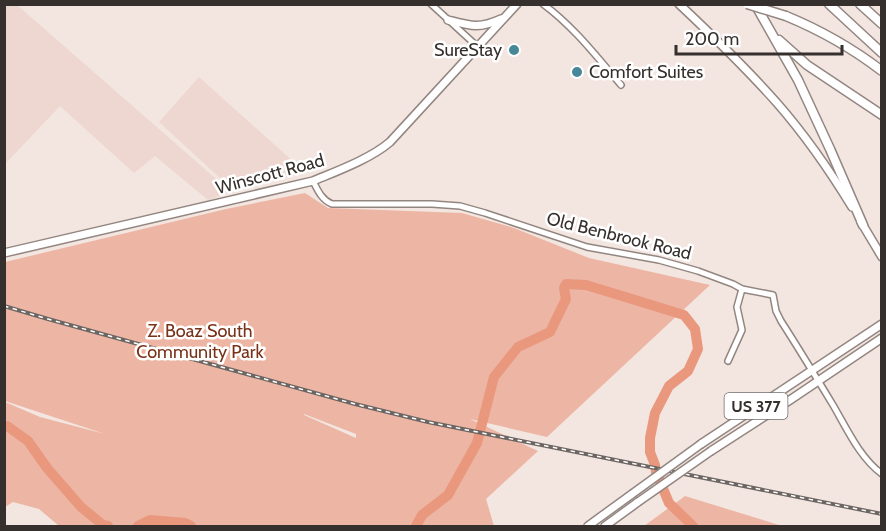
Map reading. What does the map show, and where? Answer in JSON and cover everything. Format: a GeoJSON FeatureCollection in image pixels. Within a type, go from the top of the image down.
{"type":"FeatureCollection","features":[{"type":"Feature","properties":{"kind":"highway"},"geometry":{"type":"LineString","coordinates":[[747,4],[786,16],[832,37],[882,71]]}},
{"type":"Feature","properties":{"kind":"highway"},"geometry":{"type":"LineString","coordinates":[[755,4],[798,80],[863,225]]}},
{"type":"Feature","properties":{"kind":"highway"},"geometry":{"type":"LineString","coordinates":[[829,4],[882,53]]}},
{"type":"Feature","properties":{"kind":"highway"},"geometry":{"type":"LineString","coordinates":[[860,4],[882,24]]}},
{"type":"Feature","properties":{"kind":"highway"},"geometry":{"type":"LineString","coordinates":[[771,31],[807,65],[882,115]]}},
{"type":"Feature","properties":{"kind":"main road","name":"Winscott Road"},"geometry":{"type":"LineString","coordinates":[[4,253],[313,181],[352,165],[383,148],[411,121],[517,4]]}},
{"type":"Feature","properties":{"kind":"main road"},"geometry":{"type":"LineString","coordinates":[[679,4],[740,63],[778,104],[812,146],[882,257]]}},
{"type":"Feature","properties":{"kind":"main road"},"geometry":{"type":"LineString","coordinates":[[448,20],[475,27],[491,24],[507,16]]}},
{"type":"Feature","properties":{"kind":"main road"},"geometry":{"type":"LineString","coordinates":[[861,336],[882,318]]}},
{"type":"Feature","properties":{"kind":"main road","name":"US 377"},"geometry":{"type":"LineString","coordinates":[[588,526],[701,444],[882,324]]}},
{"type":"Feature","properties":{"kind":"main road","name":"US 377"},"geometry":{"type":"LineString","coordinates":[[604,526],[711,451],[879,340]]}},
{"type":"Feature","properties":{"kind":"street"},"geometry":{"type":"LineString","coordinates":[[431,4],[478,47]]}},
{"type":"Feature","properties":{"kind":"street"},"geometry":{"type":"LineString","coordinates":[[543,4],[565,21],[621,85]]}},
{"type":"Feature","properties":{"kind":"street","name":"Old Benbrook Road"},"geometry":{"type":"LineString","coordinates":[[313,181],[321,196],[332,204],[460,206],[587,247],[659,260],[698,271],[742,289],[773,295],[776,311],[781,321],[812,369]]}},
{"type":"Feature","properties":{"kind":"street"},"geometry":{"type":"LineString","coordinates":[[728,362],[742,330],[737,307],[742,289]]}},
{"type":"Feature","properties":{"kind":"street"},"geometry":{"type":"LineString","coordinates":[[812,369],[859,448],[882,474]]}},
{"type":"Feature","properties":{"kind":"shaded area"},"geometry":{"type":"Polygon","coordinates":[[[5,4],[17,5],[231,192],[208,200],[155,156],[134,173],[60,106],[5,164],[5,4]]]}},
{"type":"Feature","properties":{"kind":"shaded area"},"geometry":{"type":"Polygon","coordinates":[[[199,77],[306,173],[233,190],[159,122],[199,77]]]}},
{"type":"Feature","properties":{"kind":"green space","name":"Z. Boaz South Community Park"},"geometry":{"type":"Polygon","coordinates":[[[305,193],[328,208],[462,213],[514,228],[589,258],[710,285],[547,437],[470,419],[538,451],[486,499],[494,526],[59,526],[39,509],[13,502],[5,507],[5,402],[40,417],[105,434],[5,401],[5,262],[226,209],[305,193]],[[304,414],[356,438],[356,434],[304,414]]]}},
{"type":"Feature","properties":{"kind":"green space"},"geometry":{"type":"Polygon","coordinates":[[[685,496],[779,525],[787,526],[644,526],[685,496]]]}},
{"type":"Feature","properties":{"kind":"waterway"},"geometry":{"type":"LineString","coordinates":[[416,526],[422,515],[448,495],[477,443],[494,377],[518,347],[550,332],[566,299],[564,288],[566,284],[586,285],[684,315],[695,329],[698,349],[688,371],[669,386],[655,413],[650,438],[650,452],[669,503],[693,526]]}},
{"type":"Feature","properties":{"kind":"waterway"},"geometry":{"type":"LineString","coordinates":[[4,427],[7,426],[28,441],[47,468],[81,507],[103,525],[108,526]]}},
{"type":"Feature","properties":{"kind":"waterway"},"geometry":{"type":"LineString","coordinates":[[138,526],[150,520],[185,523],[191,526]]}},
{"type":"Feature","properties":{"kind":"railway"},"geometry":{"type":"LineString","coordinates":[[4,306],[355,404],[428,422],[882,514]]}},
{"type":"Feature","properties":{"kind":"place","name":"SureStay"},"geometry":{"type":"Point","coordinates":[514,50]}},
{"type":"Feature","properties":{"kind":"place","name":"Comfort Suites"},"geometry":{"type":"Point","coordinates":[577,72]}}]}
